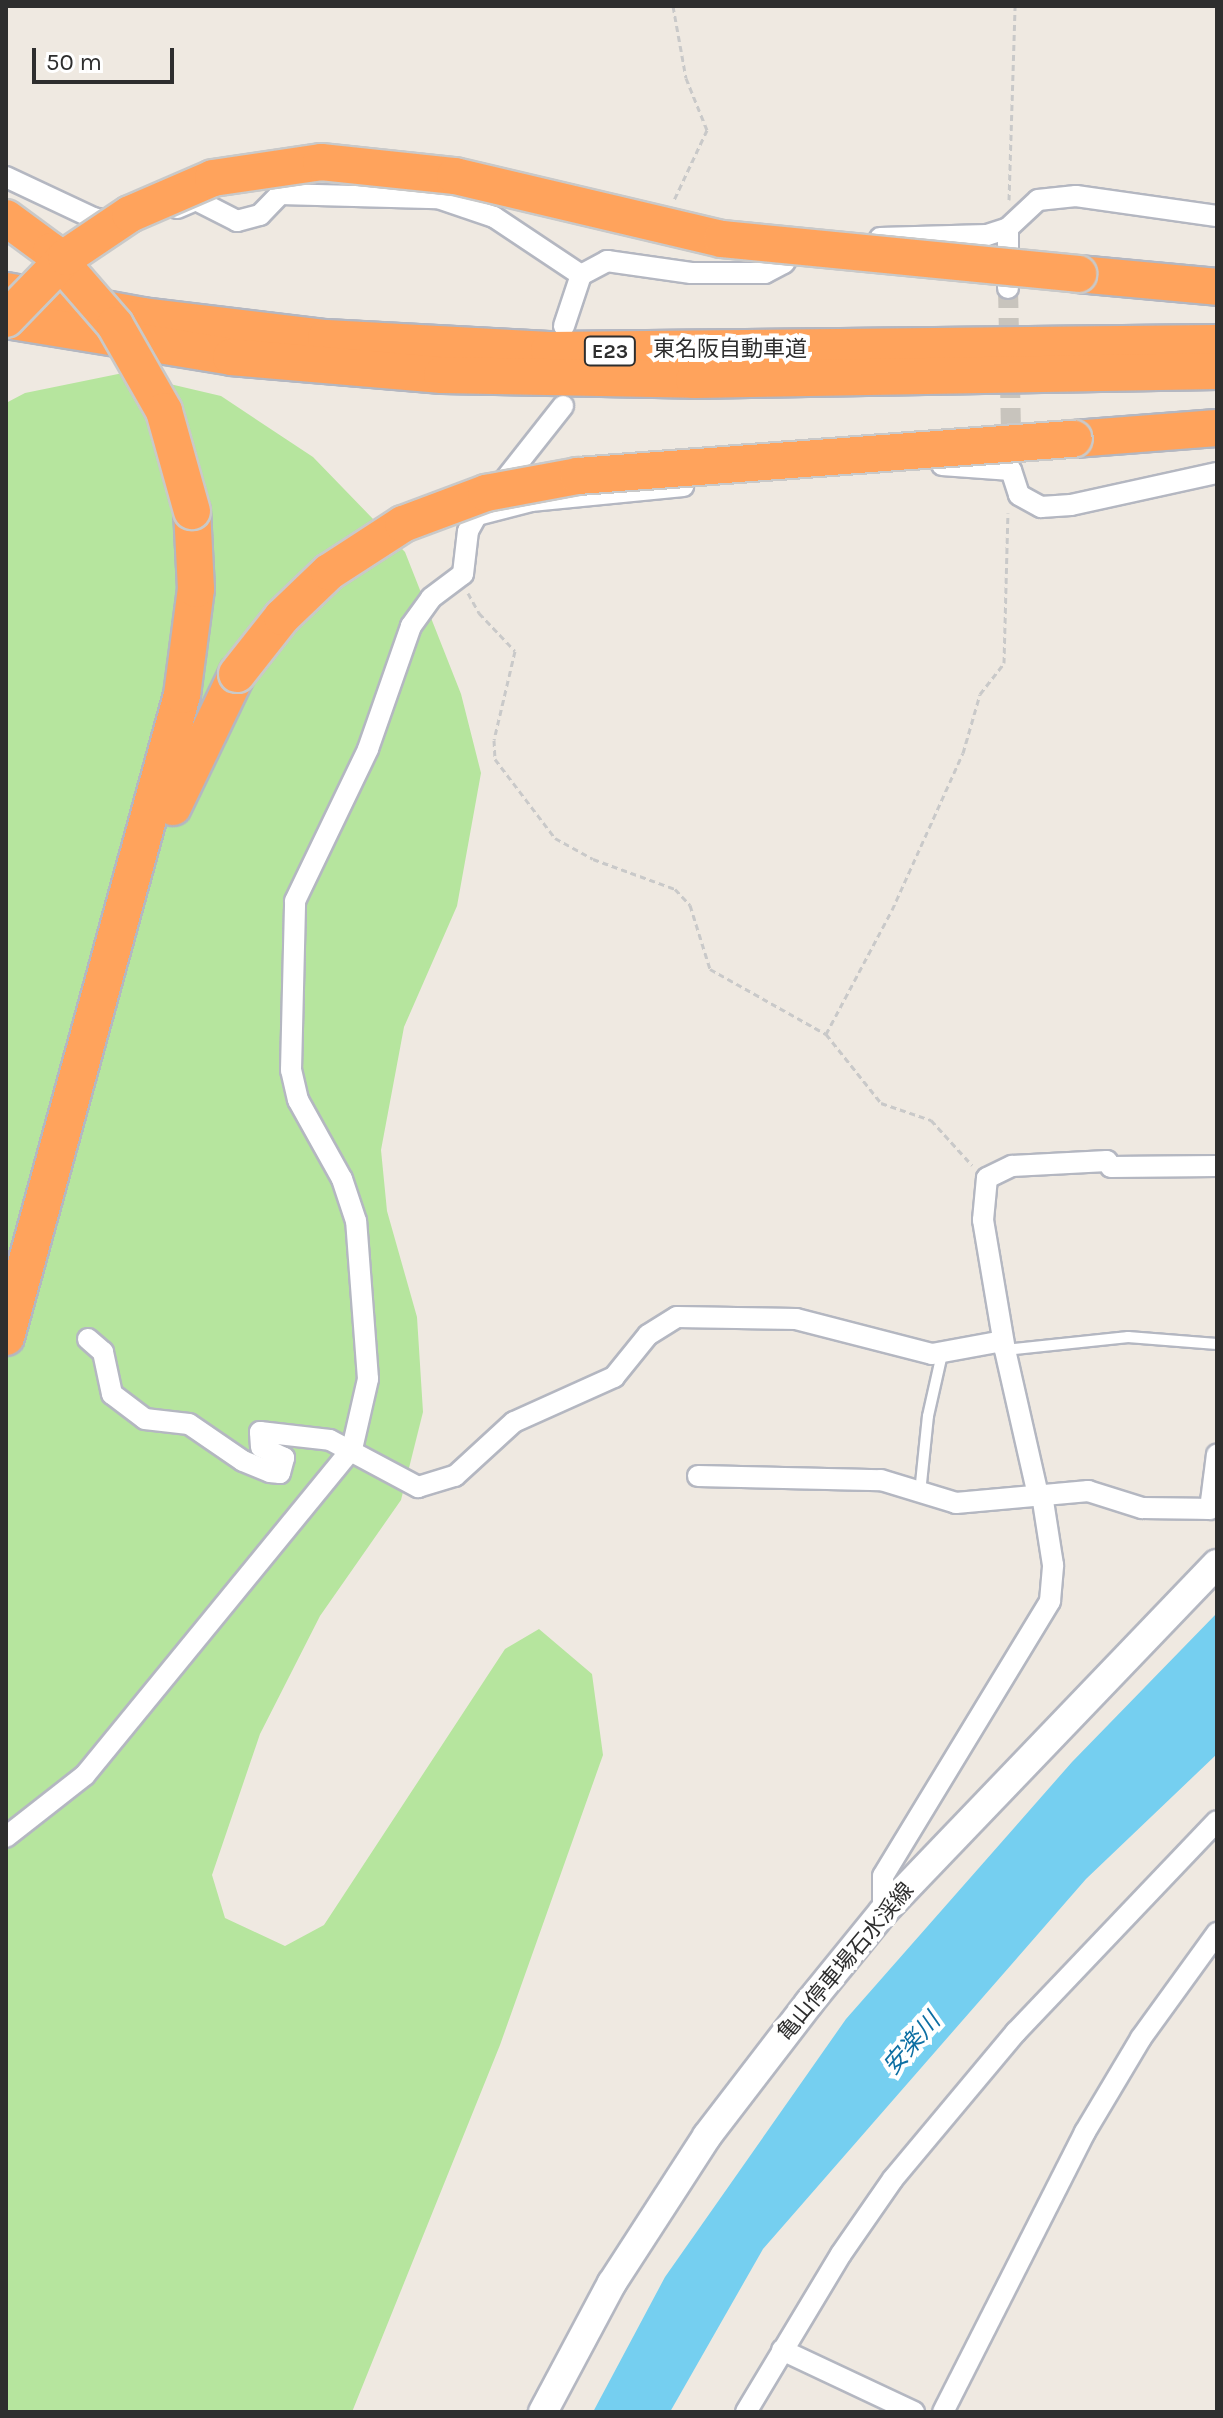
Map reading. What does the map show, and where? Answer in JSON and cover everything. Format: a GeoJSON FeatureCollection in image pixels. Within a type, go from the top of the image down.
{"type":"FeatureCollection","features":[{"type":"Feature","properties":{"kind":"highway"},"geometry":{"type":"LineString","coordinates":[[6,320],[66,257],[130,214],[213,178],[305,163],[396,166],[455,176],[722,239],[1217,287]]}},
{"type":"Feature","properties":{"kind":"highway"},"geometry":{"type":"LineString","coordinates":[[6,218],[51,251],[123,336],[164,411],[192,511],[196,589],[182,695],[6,1337]]}},
{"type":"Feature","properties":{"kind":"highway","name":"東名阪自動車道"},"geometry":{"type":"LineString","coordinates":[[6,291],[143,316],[326,338],[533,350],[1217,343]]}},
{"type":"Feature","properties":{"kind":"highway","name":"東名阪自動車道"},"geometry":{"type":"LineString","coordinates":[[6,320],[231,357],[442,375],[694,380],[1217,371]]}},
{"type":"Feature","properties":{"kind":"highway"},"geometry":{"type":"LineString","coordinates":[[52,1169],[186,771],[237,674],[262,641],[329,572],[403,524],[486,493],[578,476],[1217,428]]}},
{"type":"Feature","properties":{"kind":"main road","name":"亀山停車場石水渓線"},"geometry":{"type":"LineString","coordinates":[[543,2412],[612,2283],[707,2136],[883,1912],[1217,1564]]}},
{"type":"Feature","properties":{"kind":"street"},"geometry":{"type":"LineString","coordinates":[[6,177],[93,218],[132,225],[196,200],[237,221],[260,215],[280,194],[438,198],[494,217],[581,275]]}},
{"type":"Feature","properties":{"kind":"street"},"geometry":{"type":"LineString","coordinates":[[564,326],[581,275],[607,261],[691,273],[765,273],[784,263],[803,234],[912,239],[987,235],[1008,228],[1038,200],[1076,196],[1217,216]]}},
{"type":"Feature","properties":{"kind":"street"},"geometry":{"type":"LineString","coordinates":[[1008,228],[1008,288]]}},
{"type":"Feature","properties":{"kind":"street"},"geometry":{"type":"LineString","coordinates":[[6,1837],[85,1775],[352,1449],[368,1379],[356,1221],[342,1179],[298,1100],[291,1070],[295,901],[368,749],[411,626],[431,598],[463,574],[468,531],[477,515],[563,406]]}},
{"type":"Feature","properties":{"kind":"street"},"geometry":{"type":"LineString","coordinates":[[1011,429],[1011,470],[1019,495],[1041,507],[1071,505],[1217,473]]}},
{"type":"Feature","properties":{"kind":"street"},"geometry":{"type":"LineString","coordinates":[[477,515],[531,501],[618,491],[957,464],[1011,470]]}},
{"type":"Feature","properties":{"kind":"street"},"geometry":{"type":"LineString","coordinates":[[883,1912],[883,1876],[1050,1601],[1053,1565],[1040,1495],[1004,1346],[983,1220],[987,1178],[1012,1166],[1107,1161],[1111,1167],[1217,1166]]}},
{"type":"Feature","properties":{"kind":"street"},"geometry":{"type":"LineString","coordinates":[[88,1339],[103,1352],[104,1373],[121,1406],[145,1419],[189,1424],[256,1467],[280,1473],[285,1466],[284,1458],[257,1443],[260,1432],[330,1440],[352,1449],[418,1487],[444,1482],[474,1463],[514,1422],[614,1377],[648,1335],[677,1317],[796,1319],[942,1354],[1004,1346]]}},
{"type":"Feature","properties":{"kind":"street"},"geometry":{"type":"LineString","coordinates":[[698,1476],[770,1480],[834,1476],[881,1480],[956,1503],[1088,1491],[1142,1508],[1210,1509],[1217,1454]]}},
{"type":"Feature","properties":{"kind":"street"},"geometry":{"type":"LineString","coordinates":[[746,2412],[862,2222],[941,2119],[1084,1958],[1217,1821]]}},
{"type":"Feature","properties":{"kind":"street"},"geometry":{"type":"LineString","coordinates":[[943,2412],[1085,2132],[1141,2038],[1217,1933]]}},
{"type":"Feature","properties":{"kind":"street"},"geometry":{"type":"LineString","coordinates":[[782,2350],[914,2412]]}},
{"type":"Feature","properties":{"kind":"lane"},"geometry":{"type":"LineString","coordinates":[[1004,1346],[1128,1337],[1217,1344]]}},
{"type":"Feature","properties":{"kind":"lane"},"geometry":{"type":"LineString","coordinates":[[920,1493],[928,1416],[942,1354]]}},
{"type":"Feature","properties":{"kind":"path"},"geometry":{"type":"LineString","coordinates":[[673,6],[686,78],[707,130],[673,200],[683,208]]}},
{"type":"Feature","properties":{"kind":"path"},"geometry":{"type":"LineString","coordinates":[[1008,228],[1015,6]]}},
{"type":"Feature","properties":{"kind":"path"},"geometry":{"type":"LineString","coordinates":[[826,1034],[892,910],[963,753],[980,694],[1004,663],[1009,498],[1019,495]]}},
{"type":"Feature","properties":{"kind":"path"},"geometry":{"type":"LineString","coordinates":[[463,574],[479,613],[515,651],[494,740],[495,759],[503,776],[555,838],[571,849],[658,881],[684,897],[705,958],[717,974],[826,1034],[881,1103],[931,1120],[987,1178]]}},
{"type":"Feature","properties":{"kind":"green space"},"geometry":{"type":"Polygon","coordinates":[[[123,373],[221,396],[313,457],[405,552],[461,694],[481,773],[457,906],[404,1027],[381,1150],[387,1211],[417,1317],[423,1412],[401,1500],[320,1616],[260,1734],[212,1875],[225,1918],[285,1946],[324,1925],[505,1649],[539,1629],[592,1674],[603,1755],[500,2045],[352,2412],[6,2412],[6,403],[25,393],[123,373]]]}},
{"type":"Feature","properties":{"kind":"water","name":"安楽川"},"geometry":{"type":"Polygon","coordinates":[[[1217,1613],[1217,1754],[1086,1879],[763,2249],[670,2412],[593,2412],[665,2277],[846,2019],[1072,1762],[1217,1613]]]}},
{"type":"Feature","properties":{"kind":"tunnel"},"geometry":{"type":"LineString","coordinates":[[1008,288],[1011,429]]}}]}
